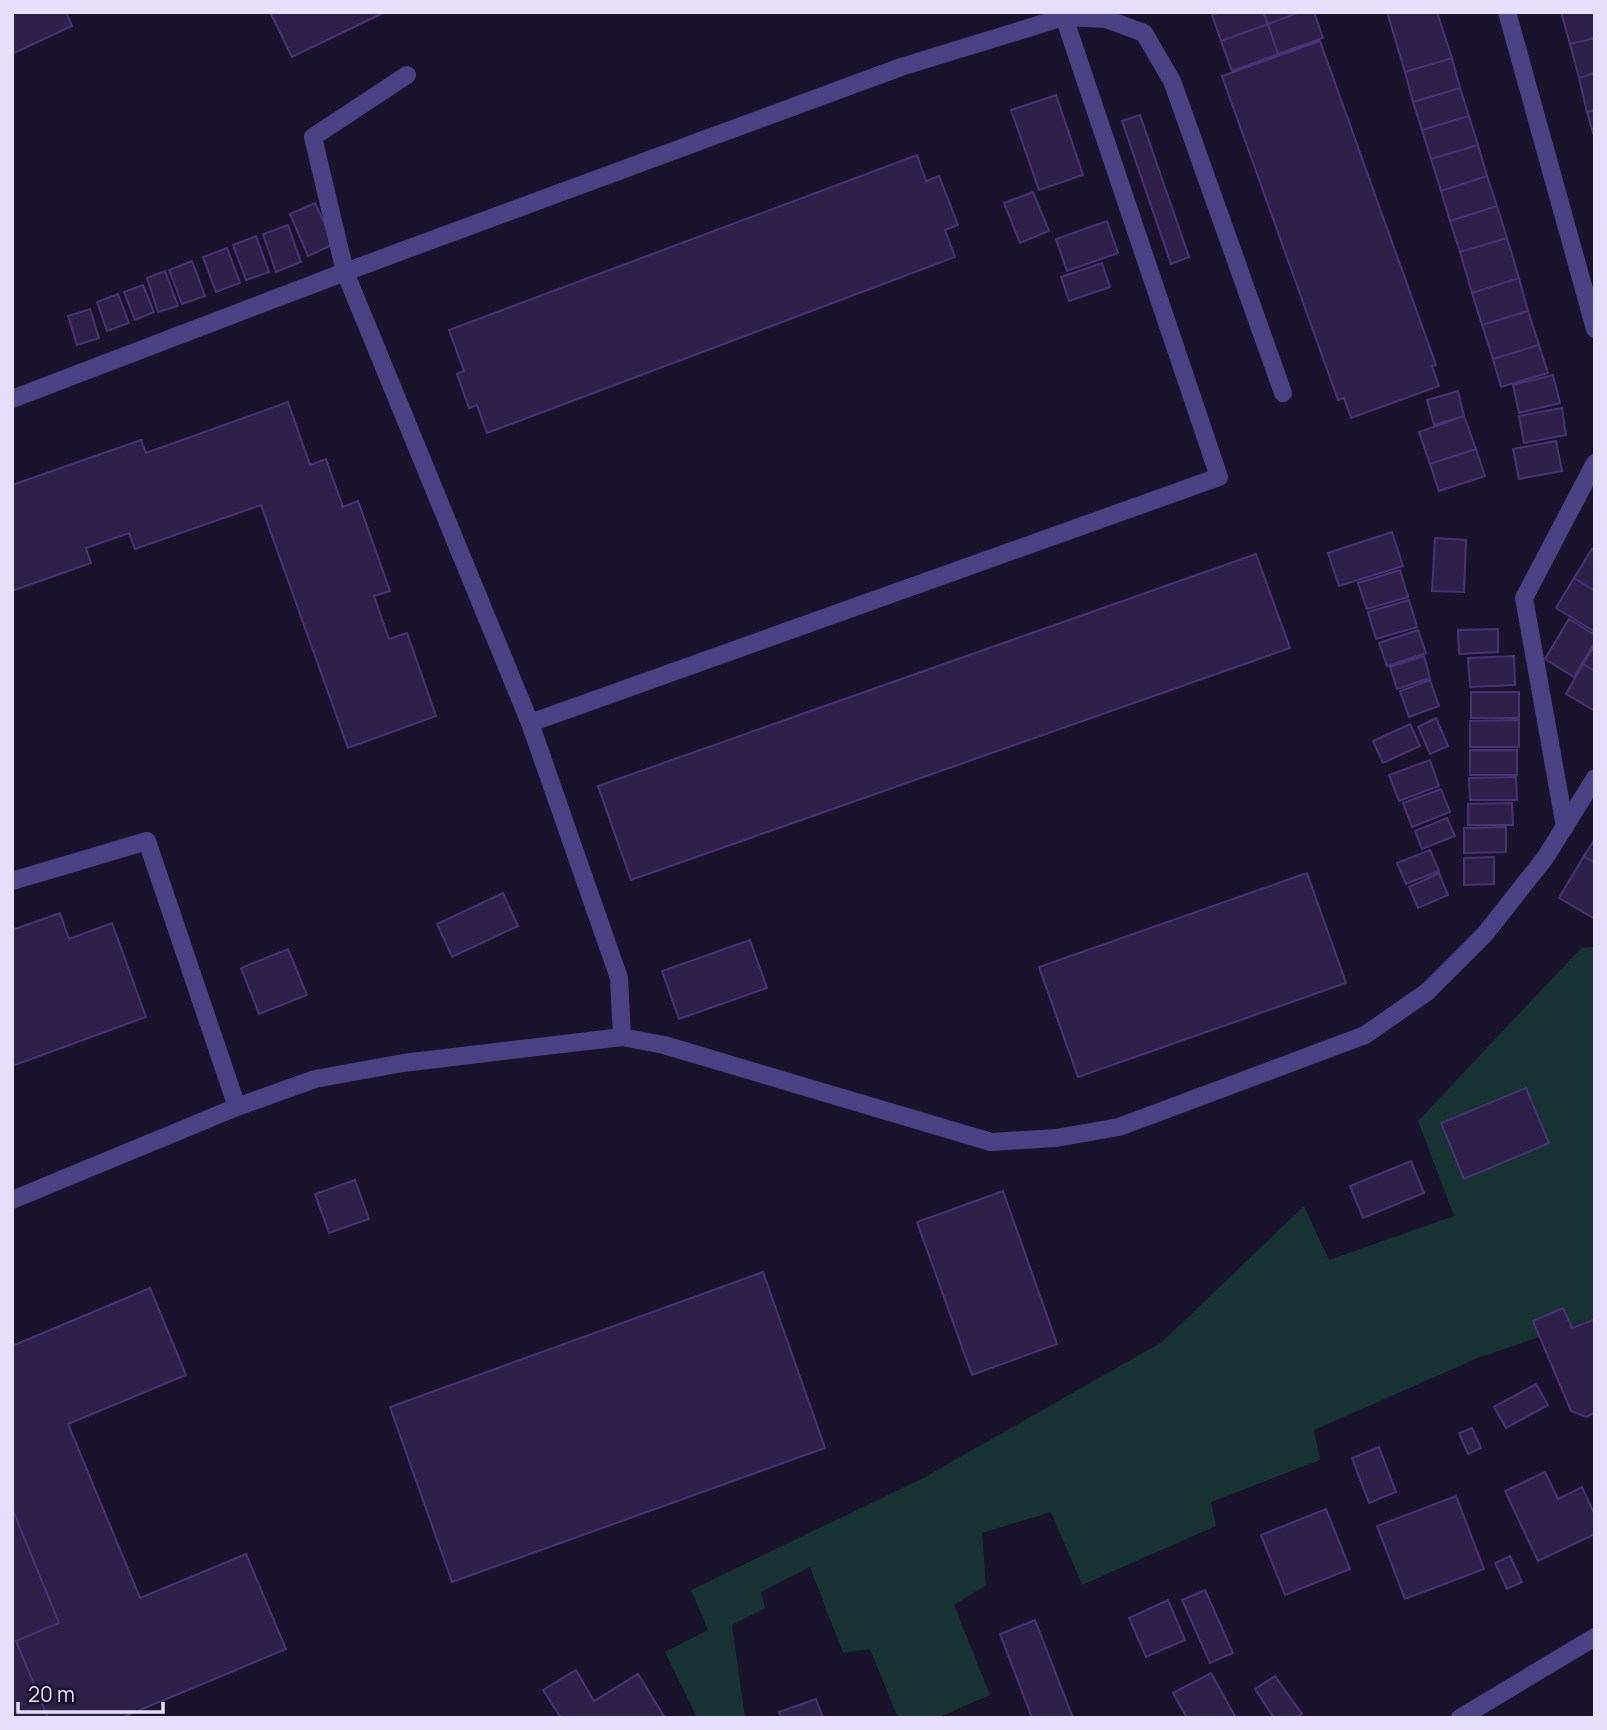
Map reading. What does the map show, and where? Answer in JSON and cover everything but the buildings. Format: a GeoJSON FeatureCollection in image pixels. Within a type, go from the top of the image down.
{"type":"FeatureCollection","features":[{"type":"Feature","properties":{"kind":"street"},"geometry":{"type":"LineString","coordinates":[[1507,12],[1595,329]]}},
{"type":"Feature","properties":{"kind":"street"},"geometry":{"type":"LineString","coordinates":[[530,723],[1219,477],[1064,15]]}},
{"type":"Feature","properties":{"kind":"street"},"geometry":{"type":"LineString","coordinates":[[12,399],[345,272],[901,66],[1064,15],[1106,19],[1144,33],[1172,80],[1283,394]]}},
{"type":"Feature","properties":{"kind":"street"},"geometry":{"type":"LineString","coordinates":[[407,75],[313,137],[345,272],[530,723],[619,978],[622,1037]]}},
{"type":"Feature","properties":{"kind":"street"},"geometry":{"type":"LineString","coordinates":[[1565,827],[1524,598],[1595,463]]}},
{"type":"Feature","properties":{"kind":"street"},"geometry":{"type":"LineString","coordinates":[[12,1200],[237,1107],[315,1079],[417,1061],[622,1037],[664,1045],[991,1142],[1056,1138],[1119,1127],[1365,1035],[1427,992],[1486,934],[1545,858],[1595,778]]}},
{"type":"Feature","properties":{"kind":"street"},"geometry":{"type":"LineString","coordinates":[[12,881],[147,841],[237,1107]]}},
{"type":"Feature","properties":{"kind":"street"},"geometry":{"type":"LineString","coordinates":[[1460,1718],[1595,1637]]}},
{"type":"Feature","properties":{"kind":"green space"},"geometry":{"type":"Polygon","coordinates":[[[1595,947],[1595,1318],[1478,1358],[1314,1430],[1320,1460],[1211,1502],[1216,1526],[1082,1585],[1051,1512],[982,1533],[986,1585],[954,1605],[990,1695],[937,1718],[898,1718],[870,1649],[843,1653],[810,1567],[761,1592],[765,1608],[732,1625],[745,1718],[697,1718],[665,1652],[708,1630],[691,1590],[925,1477],[1162,1342],[1304,1206],[1329,1260],[1454,1216],[1418,1121],[1581,948],[1595,947]]]}}]}
